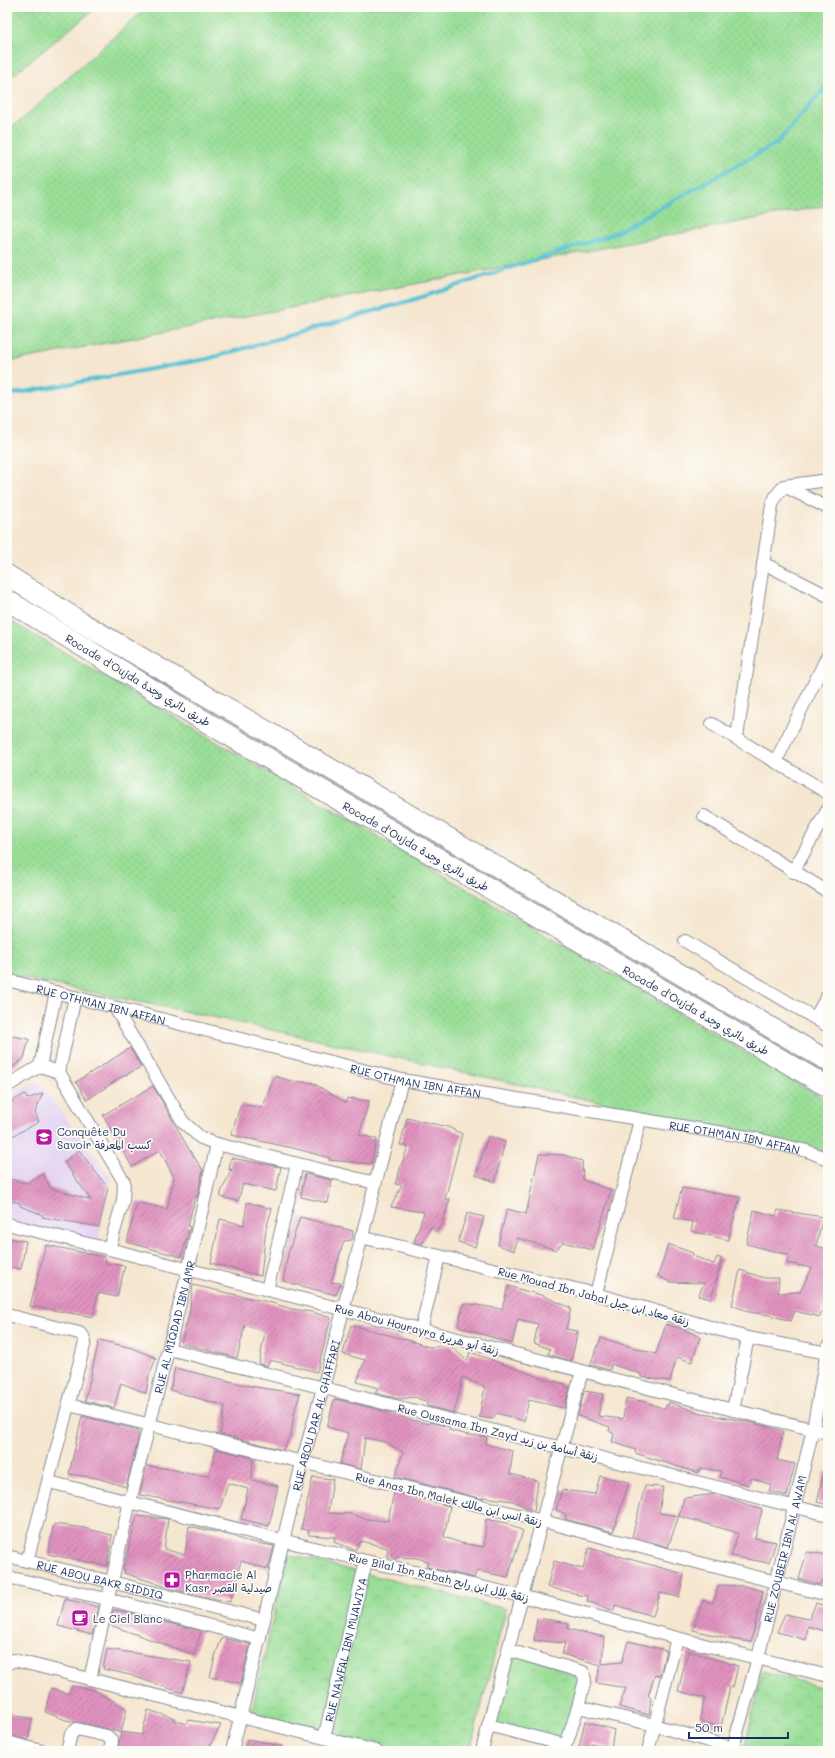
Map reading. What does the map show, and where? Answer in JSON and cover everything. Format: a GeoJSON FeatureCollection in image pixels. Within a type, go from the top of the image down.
{"type":"FeatureCollection","features":[{"type":"Feature","properties":{"kind":"highway","name":"Rocade d'Oujda طريق دائري وجدة"},"geometry":{"type":"LineString","coordinates":[[7,575],[104,636],[828,1061]]}},
{"type":"Feature","properties":{"kind":"highway","name":"Rocade d'Oujda طريق دائري وجدة"},"geometry":{"type":"LineString","coordinates":[[7,600],[171,701],[828,1087]]}},
{"type":"Feature","properties":{"kind":"street"},"geometry":{"type":"LineString","coordinates":[[737,737],[772,505],[776,496],[784,486],[828,480]]}},
{"type":"Feature","properties":{"kind":"street"},"geometry":{"type":"LineString","coordinates":[[784,486],[828,508]]}},
{"type":"Feature","properties":{"kind":"street"},"geometry":{"type":"LineString","coordinates":[[763,563],[828,596]]}},
{"type":"Feature","properties":{"kind":"street"},"geometry":{"type":"LineString","coordinates":[[776,761],[828,655]]}},
{"type":"Feature","properties":{"kind":"street"},"geometry":{"type":"LineString","coordinates":[[712,724],[737,737],[828,793]]}},
{"type":"Feature","properties":{"kind":"street"},"geometry":{"type":"LineString","coordinates":[[793,872],[828,809]]}},
{"type":"Feature","properties":{"kind":"street"},"geometry":{"type":"LineString","coordinates":[[704,816],[793,872],[828,892]]}},
{"type":"Feature","properties":{"kind":"street"},"geometry":{"type":"LineString","coordinates":[[685,941],[828,1026]]}},
{"type":"Feature","properties":{"kind":"street","name":"RUE OTHMAN IBN AFFAN"},"geometry":{"type":"LineString","coordinates":[[8,981],[402,1080],[748,1137],[807,1151],[828,1159]]}},
{"type":"Feature","properties":{"kind":"street"},"geometry":{"type":"LineString","coordinates":[[7,1086],[40,1066],[56,992]]}},
{"type":"Feature","properties":{"kind":"street"},"geometry":{"type":"LineString","coordinates":[[815,1018],[828,995]]}},
{"type":"Feature","properties":{"kind":"street"},"geometry":{"type":"LineString","coordinates":[[58,1072],[75,997]]}},
{"type":"Feature","properties":{"kind":"street"},"geometry":{"type":"LineString","coordinates":[[115,1008],[183,1122],[202,1138],[217,1144],[374,1183]]}},
{"type":"Feature","properties":{"kind":"street"},"geometry":{"type":"LineString","coordinates":[[40,1066],[58,1072],[124,1182],[123,1201],[109,1249]]}},
{"type":"Feature","properties":{"kind":"street","name":"RUE ABOU DAR AL GHAFFARI"},"geometry":{"type":"LineString","coordinates":[[232,1751],[302,1463],[323,1388],[374,1183],[402,1080]]}},
{"type":"Feature","properties":{"kind":"street"},"geometry":{"type":"LineString","coordinates":[[596,1294],[640,1120]]}},
{"type":"Feature","properties":{"kind":"street","name":"RUE AL MIQDAD IBN AMR"},"geometry":{"type":"LineString","coordinates":[[90,1679],[130,1501],[169,1349],[217,1144]]}},
{"type":"Feature","properties":{"kind":"street"},"geometry":{"type":"LineString","coordinates":[[267,1290],[298,1164]]}},
{"type":"Feature","properties":{"kind":"street","name":"Rue Abou Hourayra زنقة أبو هريرة"},"geometry":{"type":"LineString","coordinates":[[7,1224],[828,1433]]}},
{"type":"Feature","properties":{"kind":"street","name":"Rue Mouad Ibn Jabal زنقة معاد ابن جبل"},"geometry":{"type":"LineString","coordinates":[[361,1237],[596,1294],[748,1338],[827,1350]]}},
{"type":"Feature","properties":{"kind":"street"},"geometry":{"type":"LineString","coordinates":[[421,1330],[439,1256]]}},
{"type":"Feature","properties":{"kind":"street"},"geometry":{"type":"LineString","coordinates":[[7,1315],[79,1333],[84,1339],[84,1345],[69,1405],[27,1561]]}},
{"type":"Feature","properties":{"kind":"street"},"geometry":{"type":"LineString","coordinates":[[733,1410],[748,1338]]}},
{"type":"Feature","properties":{"kind":"street","name":"Rue Oussama Ibn Zayd زنقة أسامة بن زيد"},"geometry":{"type":"LineString","coordinates":[[169,1349],[828,1515]]}},
{"type":"Feature","properties":{"kind":"street","name":"RUE ZOUBEIR IBN AL AWAM"},"geometry":{"type":"LineString","coordinates":[[732,1749],[758,1658],[793,1507],[813,1429],[827,1350]]}},
{"type":"Feature","properties":{"kind":"street"},"geometry":{"type":"LineString","coordinates":[[482,1751],[521,1596],[543,1522],[582,1371]]}},
{"type":"Feature","properties":{"kind":"street","name":"Rue Anas Ibn Malek زنقة انس ابن مالك"},"geometry":{"type":"LineString","coordinates":[[69,1405],[543,1522],[776,1583],[828,1595]]}},
{"type":"Feature","properties":{"kind":"street","name":"Rue Bilal Ibn Rabah زنقة بلال ابن رابح"},"geometry":{"type":"LineString","coordinates":[[49,1482],[366,1561],[521,1596],[677,1638],[828,1676]]}},
{"type":"Feature","properties":{"kind":"street","name":"RUE ABOU BAKR SIDDIQ"},"geometry":{"type":"LineString","coordinates":[[7,1556],[264,1620]]}},
{"type":"Feature","properties":{"kind":"street","name":"RUE NAWFAL IBN MUAWIYA"},"geometry":{"type":"LineString","coordinates":[[324,1738],[366,1561]]}},
{"type":"Feature","properties":{"kind":"street","name":"RUE ABOU BAKR SIDDIQ"},"geometry":{"type":"LineString","coordinates":[[7,1577],[107,1599],[260,1639]]}},
{"type":"Feature","properties":{"kind":"street"},"geometry":{"type":"LineString","coordinates":[[648,1751],[677,1638]]}},
{"type":"Feature","properties":{"kind":"street"},"geometry":{"type":"LineString","coordinates":[[488,1725],[564,1745],[568,1740],[578,1707],[585,1680],[583,1672],[508,1650]]}},
{"type":"Feature","properties":{"kind":"street"},"geometry":{"type":"LineString","coordinates":[[7,1664],[14,1660],[376,1751]]}},
{"type":"Feature","properties":{"kind":"street"},"geometry":{"type":"LineString","coordinates":[[578,1707],[654,1725],[732,1749]]}},
{"type":"Feature","properties":{"kind":"street"},"geometry":{"type":"LineString","coordinates":[[66,1751],[71,1734],[77,1729],[107,1736],[112,1741],[110,1751]]}},
{"type":"Feature","properties":{"kind":"street"},"geometry":{"type":"LineString","coordinates":[[7,1742],[42,1751]]}},
{"type":"Feature","properties":{"kind":"shaded area","name":"Conquête Du Savoir كسب المعرفة"},"geometry":{"type":"Polygon","coordinates":[[[38,1082],[111,1177],[97,1245],[7,1221],[7,1097],[38,1082]]]}},
{"type":"Feature","properties":{"kind":"green space"},"geometry":{"type":"Polygon","coordinates":[[[7,7],[97,7],[7,80],[7,7]]]}},
{"type":"Feature","properties":{"kind":"green space"},"geometry":{"type":"Polygon","coordinates":[[[147,7],[828,7],[828,205],[7,362],[7,130],[20,121],[147,7]]]}},
{"type":"Feature","properties":{"kind":"green space"},"geometry":{"type":"Polygon","coordinates":[[[7,619],[828,1101],[828,1158],[811,1149],[213,1017],[7,975],[7,619]]]}},
{"type":"Feature","properties":{"kind":"green space"},"geometry":{"type":"Polygon","coordinates":[[[288,1554],[506,1609],[470,1751],[394,1751],[250,1718],[288,1554]]]}},
{"type":"Feature","properties":{"kind":"green space"},"geometry":{"type":"Polygon","coordinates":[[[513,1654],[582,1673],[562,1744],[494,1726],[513,1654]]]}},
{"type":"Feature","properties":{"kind":"green space"},"geometry":{"type":"Polygon","coordinates":[[[762,1671],[828,1689],[828,1751],[744,1751],[762,1671]]]}},
{"type":"Feature","properties":{"kind":"building"},"geometry":{"type":"Polygon","coordinates":[[[7,1035],[29,1039],[24,1058],[7,1072],[7,1035]]]}},
{"type":"Feature","properties":{"kind":"building"},"geometry":{"type":"Polygon","coordinates":[[[130,1048],[141,1067],[118,1079],[87,1100],[76,1082],[130,1048]]]}},
{"type":"Feature","properties":{"kind":"building"},"geometry":{"type":"Polygon","coordinates":[[[275,1076],[291,1081],[313,1083],[346,1103],[347,1098],[369,1101],[359,1135],[377,1139],[371,1164],[329,1160],[330,1158],[293,1148],[231,1135],[241,1104],[262,1108],[275,1076]]]}},
{"type":"Feature","properties":{"kind":"building"},"geometry":{"type":"Polygon","coordinates":[[[153,1086],[190,1151],[203,1170],[197,1198],[195,1198],[190,1217],[188,1226],[190,1227],[181,1257],[127,1242],[137,1202],[167,1209],[174,1178],[160,1150],[132,1167],[103,1115],[153,1086]]]}},
{"type":"Feature","properties":{"kind":"building"},"geometry":{"type":"Polygon","coordinates":[[[43,1093],[35,1112],[39,1122],[7,1139],[7,1104],[25,1094],[27,1099],[43,1093]]]}},
{"type":"Feature","properties":{"kind":"building"},"geometry":{"type":"Polygon","coordinates":[[[407,1118],[448,1127],[462,1134],[445,1199],[450,1199],[442,1224],[435,1232],[431,1226],[422,1244],[414,1242],[424,1212],[391,1207],[402,1185],[395,1184],[408,1146],[400,1145],[407,1118]]]}},
{"type":"Feature","properties":{"kind":"building"},"geometry":{"type":"Polygon","coordinates":[[[488,1136],[505,1142],[495,1182],[476,1175],[488,1136]]]}},
{"type":"Feature","properties":{"kind":"building"},"geometry":{"type":"Polygon","coordinates":[[[79,1150],[108,1188],[99,1227],[42,1217],[43,1215],[20,1206],[20,1203],[7,1200],[7,1178],[26,1183],[43,1174],[50,1188],[91,1200],[64,1162],[79,1150]]]}},
{"type":"Feature","properties":{"kind":"building"},"geometry":{"type":"Polygon","coordinates":[[[539,1154],[564,1155],[582,1161],[583,1180],[611,1190],[593,1250],[563,1242],[556,1250],[518,1238],[514,1251],[498,1245],[507,1209],[526,1214],[539,1154]]]}},
{"type":"Feature","properties":{"kind":"building"},"geometry":{"type":"Polygon","coordinates":[[[231,1158],[281,1167],[276,1191],[243,1184],[238,1201],[221,1197],[221,1192],[232,1169],[229,1170],[231,1158]]]}},
{"type":"Feature","properties":{"kind":"building"},"geometry":{"type":"Polygon","coordinates":[[[305,1174],[332,1180],[328,1203],[301,1197],[305,1174]]]}},
{"type":"Feature","properties":{"kind":"building"},"geometry":{"type":"Polygon","coordinates":[[[682,1188],[740,1197],[728,1240],[691,1231],[693,1222],[674,1218],[682,1188]]]}},
{"type":"Feature","properties":{"kind":"building"},"geometry":{"type":"Polygon","coordinates":[[[247,1202],[272,1209],[266,1229],[261,1276],[211,1263],[220,1219],[244,1225],[247,1202]]]}},
{"type":"Feature","properties":{"kind":"building"},"geometry":{"type":"Polygon","coordinates":[[[754,1210],[776,1216],[778,1210],[823,1217],[816,1246],[828,1249],[828,1294],[820,1317],[795,1311],[791,1321],[769,1315],[749,1312],[732,1305],[740,1270],[764,1278],[779,1278],[778,1293],[800,1292],[812,1268],[787,1263],[789,1255],[746,1244],[754,1210]]]}},
{"type":"Feature","properties":{"kind":"building"},"geometry":{"type":"Polygon","coordinates":[[[467,1213],[484,1217],[475,1247],[458,1242],[467,1213]]]}},
{"type":"Feature","properties":{"kind":"building"},"geometry":{"type":"Polygon","coordinates":[[[300,1217],[353,1231],[352,1240],[344,1241],[331,1282],[341,1283],[336,1295],[283,1281],[288,1254],[300,1217]]]}},
{"type":"Feature","properties":{"kind":"building"},"geometry":{"type":"Polygon","coordinates":[[[7,1238],[26,1241],[21,1269],[7,1266],[7,1238]]]}},
{"type":"Feature","properties":{"kind":"building"},"geometry":{"type":"Polygon","coordinates":[[[668,1244],[693,1253],[693,1256],[714,1264],[717,1257],[722,1259],[711,1299],[698,1296],[704,1283],[670,1282],[658,1276],[668,1244]]]}},
{"type":"Feature","properties":{"kind":"building"},"geometry":{"type":"Polygon","coordinates":[[[46,1245],[105,1257],[106,1263],[125,1266],[117,1297],[98,1293],[93,1317],[30,1306],[46,1245]]]}},
{"type":"Feature","properties":{"kind":"building"},"geometry":{"type":"Polygon","coordinates":[[[193,1285],[292,1309],[312,1312],[331,1318],[317,1372],[270,1360],[267,1366],[259,1364],[265,1332],[245,1325],[237,1358],[181,1343],[189,1315],[193,1285]]]}},
{"type":"Feature","properties":{"kind":"building"},"geometry":{"type":"Polygon","coordinates":[[[508,1286],[544,1296],[571,1308],[566,1329],[578,1331],[571,1361],[548,1354],[550,1349],[534,1343],[538,1324],[518,1319],[512,1344],[458,1326],[464,1303],[502,1309],[508,1286]]]}},
{"type":"Feature","properties":{"kind":"building"},"geometry":{"type":"Polygon","coordinates":[[[666,1324],[683,1329],[700,1337],[692,1362],[677,1357],[670,1381],[641,1377],[641,1374],[611,1364],[610,1370],[590,1365],[601,1338],[656,1354],[666,1324]]]}},
{"type":"Feature","properties":{"kind":"building"},"geometry":{"type":"Polygon","coordinates":[[[351,1325],[429,1347],[450,1345],[467,1361],[470,1352],[544,1379],[566,1384],[565,1387],[570,1388],[564,1408],[529,1400],[524,1421],[496,1413],[493,1419],[479,1417],[485,1387],[463,1377],[454,1413],[427,1406],[427,1402],[415,1397],[398,1399],[375,1393],[378,1388],[357,1382],[365,1360],[343,1354],[351,1325]]]}},
{"type":"Feature","properties":{"kind":"building"},"geometry":{"type":"Polygon","coordinates":[[[99,1340],[132,1348],[156,1358],[149,1376],[146,1393],[121,1383],[114,1408],[85,1401],[99,1340]]]}},
{"type":"Feature","properties":{"kind":"building"},"geometry":{"type":"Polygon","coordinates":[[[175,1368],[250,1386],[300,1394],[294,1413],[291,1434],[283,1450],[220,1434],[225,1406],[170,1390],[175,1368]]]}},
{"type":"Feature","properties":{"kind":"building"},"geometry":{"type":"Polygon","coordinates":[[[584,1391],[603,1394],[598,1416],[623,1419],[626,1398],[646,1402],[665,1409],[669,1402],[703,1414],[745,1421],[783,1431],[777,1460],[795,1464],[787,1496],[769,1491],[771,1485],[752,1478],[749,1485],[720,1477],[721,1471],[701,1468],[701,1471],[698,1470],[698,1473],[635,1453],[636,1450],[612,1442],[614,1434],[609,1431],[610,1427],[578,1416],[584,1391]]]}},
{"type":"Feature","properties":{"kind":"building"},"geometry":{"type":"Polygon","coordinates":[[[335,1399],[387,1412],[411,1420],[430,1424],[430,1422],[450,1427],[449,1430],[468,1435],[487,1437],[486,1444],[513,1451],[510,1474],[538,1481],[534,1511],[513,1501],[483,1497],[483,1499],[395,1477],[403,1452],[386,1442],[365,1438],[361,1469],[340,1464],[348,1433],[327,1427],[335,1399]]]}},
{"type":"Feature","properties":{"kind":"building"},"geometry":{"type":"Polygon","coordinates":[[[82,1416],[138,1430],[138,1440],[126,1487],[97,1478],[69,1474],[82,1416]]]}},
{"type":"Feature","properties":{"kind":"building"},"geometry":{"type":"Polygon","coordinates":[[[216,1449],[253,1458],[252,1480],[278,1486],[269,1526],[241,1519],[248,1489],[228,1483],[220,1509],[140,1495],[147,1466],[209,1476],[216,1449]]]}},
{"type":"Feature","properties":{"kind":"building"},"geometry":{"type":"Polygon","coordinates":[[[824,1472],[828,1472],[828,1505],[817,1502],[824,1472]]]}},
{"type":"Feature","properties":{"kind":"building"},"geometry":{"type":"Polygon","coordinates":[[[600,1476],[629,1482],[613,1532],[565,1519],[566,1514],[556,1510],[562,1490],[595,1494],[600,1476]]]}},
{"type":"Feature","properties":{"kind":"building"},"geometry":{"type":"Polygon","coordinates":[[[313,1477],[333,1479],[328,1513],[350,1514],[367,1519],[388,1521],[394,1492],[450,1506],[444,1537],[461,1543],[484,1547],[486,1519],[507,1523],[523,1531],[508,1577],[477,1571],[474,1578],[427,1567],[427,1561],[417,1558],[397,1557],[396,1559],[387,1556],[388,1548],[361,1541],[355,1550],[334,1542],[335,1537],[309,1535],[308,1530],[301,1529],[313,1477]]]}},
{"type":"Feature","properties":{"kind":"building"},"geometry":{"type":"Polygon","coordinates":[[[645,1486],[663,1487],[659,1513],[679,1516],[668,1547],[632,1537],[645,1486]]]}},
{"type":"Feature","properties":{"kind":"building"},"geometry":{"type":"Polygon","coordinates":[[[716,1494],[762,1510],[755,1538],[776,1542],[769,1563],[731,1556],[738,1533],[679,1516],[684,1498],[716,1494]]]}},
{"type":"Feature","properties":{"kind":"building"},"geometry":{"type":"Polygon","coordinates":[[[137,1516],[168,1519],[164,1549],[185,1555],[189,1526],[229,1535],[246,1541],[274,1546],[268,1569],[241,1561],[230,1602],[179,1591],[124,1573],[125,1569],[123,1569],[137,1516]]]}},
{"type":"Feature","properties":{"kind":"building"},"geometry":{"type":"Polygon","coordinates":[[[54,1524],[84,1528],[112,1535],[107,1566],[48,1554],[54,1524]]]}},
{"type":"Feature","properties":{"kind":"building"},"geometry":{"type":"Polygon","coordinates":[[[589,1548],[684,1574],[679,1597],[660,1593],[653,1616],[615,1605],[614,1611],[587,1601],[588,1596],[547,1587],[554,1561],[583,1569],[589,1548]]]}},
{"type":"Feature","properties":{"kind":"building"},"geometry":{"type":"Polygon","coordinates":[[[807,1552],[828,1555],[828,1582],[822,1581],[820,1585],[799,1579],[807,1552]]]}},
{"type":"Feature","properties":{"kind":"building"},"geometry":{"type":"Polygon","coordinates":[[[719,1585],[744,1586],[763,1591],[751,1642],[730,1639],[693,1630],[703,1600],[713,1603],[719,1585]]]}},
{"type":"Feature","properties":{"kind":"building"},"geometry":{"type":"Polygon","coordinates":[[[65,1599],[99,1607],[92,1635],[58,1626],[65,1599]]]}},
{"type":"Feature","properties":{"kind":"building"},"geometry":{"type":"Polygon","coordinates":[[[816,1603],[828,1607],[828,1632],[808,1626],[806,1640],[777,1632],[785,1614],[809,1619],[816,1603]]]}},
{"type":"Feature","properties":{"kind":"building"},"geometry":{"type":"Polygon","coordinates":[[[113,1610],[201,1631],[194,1655],[110,1625],[113,1610]]]}},
{"type":"Feature","properties":{"kind":"building"},"geometry":{"type":"Polygon","coordinates":[[[537,1618],[568,1623],[568,1629],[604,1637],[602,1664],[622,1662],[628,1641],[666,1650],[660,1676],[655,1675],[648,1696],[651,1697],[649,1715],[619,1707],[626,1688],[596,1683],[601,1665],[562,1654],[565,1643],[534,1640],[537,1618]]]}},
{"type":"Feature","properties":{"kind":"building"},"geometry":{"type":"Polygon","coordinates":[[[222,1638],[250,1644],[241,1683],[210,1677],[216,1653],[222,1638]]]}},
{"type":"Feature","properties":{"kind":"building"},"geometry":{"type":"Polygon","coordinates":[[[107,1649],[191,1662],[182,1693],[130,1675],[103,1669],[107,1649]]]}},
{"type":"Feature","properties":{"kind":"building"},"geometry":{"type":"Polygon","coordinates":[[[688,1651],[738,1666],[733,1687],[730,1687],[721,1727],[699,1721],[705,1698],[678,1691],[688,1651]]]}},
{"type":"Feature","properties":{"kind":"building"},"geometry":{"type":"Polygon","coordinates":[[[72,1686],[94,1690],[127,1709],[121,1732],[142,1735],[148,1710],[174,1718],[174,1720],[186,1724],[188,1720],[221,1725],[207,1751],[118,1751],[121,1733],[66,1720],[45,1712],[51,1688],[69,1694],[72,1686]]]}},
{"type":"Feature","properties":{"kind":"building"},"geometry":{"type":"Polygon","coordinates":[[[7,1713],[32,1719],[28,1740],[7,1735],[7,1713]]]}},
{"type":"Feature","properties":{"kind":"building"},"geometry":{"type":"Polygon","coordinates":[[[585,1721],[614,1730],[611,1748],[591,1743],[590,1751],[578,1751],[585,1721]]]}},
{"type":"Feature","properties":{"kind":"building"},"geometry":{"type":"Polygon","coordinates":[[[247,1739],[282,1746],[281,1751],[245,1751],[247,1739]]]}},
{"type":"Feature","properties":{"kind":"waterway"},"geometry":{"type":"LineString","coordinates":[[13,394],[207,359],[419,298],[613,234],[777,143],[828,84]]}},
{"type":"Feature","properties":{"kind":"place","name":"Conquête Du Savoir كسب المعرفة"},"geometry":{"type":"Point","coordinates":[44,1137]}},
{"type":"Feature","properties":{"kind":"place","name":"Pharmacie Al Kasr صيدلية القصر"},"geometry":{"type":"Point","coordinates":[172,1580]}},
{"type":"Feature","properties":{"kind":"place","name":"Le Ciel Blanc"},"geometry":{"type":"Point","coordinates":[80,1618]}}]}
